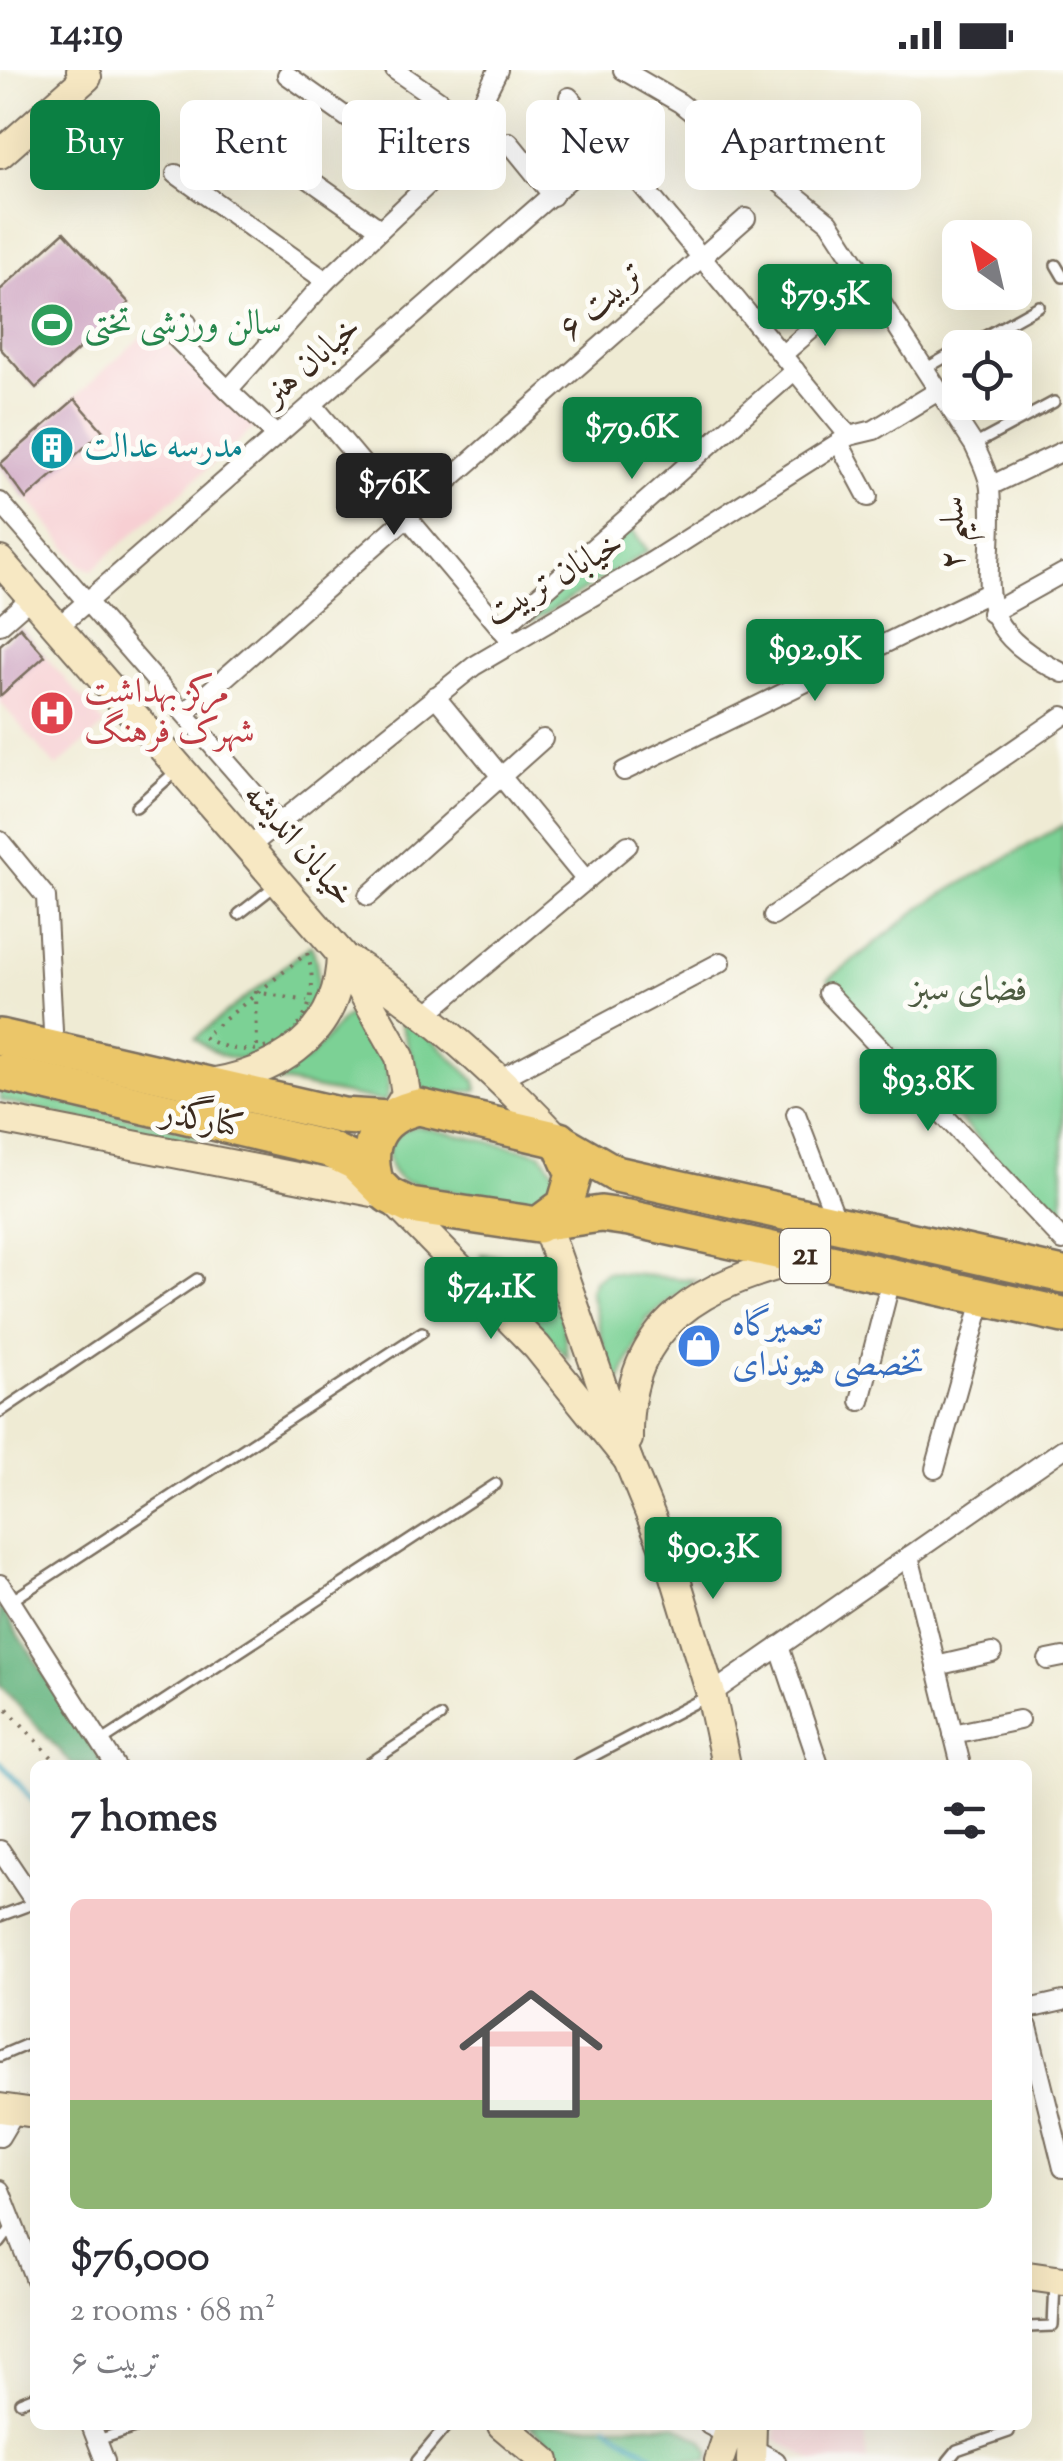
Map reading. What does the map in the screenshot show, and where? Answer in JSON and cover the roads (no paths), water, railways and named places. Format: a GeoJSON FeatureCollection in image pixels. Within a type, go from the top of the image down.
{"type":"FeatureCollection","features":[{"type":"Feature","properties":{"kind":"highway","name":"21"},"geometry":{"type":"LineString","coordinates":[[0,1037],[343,1116],[391,1118],[420,1107],[559,1140],[616,1174],[1063,1275]]}},
{"type":"Feature","properties":{"kind":"highway","name":"21"},"geometry":{"type":"LineString","coordinates":[[0,1072],[328,1149],[410,1206],[529,1226],[600,1214],[1063,1315]]}},
{"type":"Feature","properties":{"kind":"highway"},"geometry":{"type":"LineString","coordinates":[[381,1186],[372,1146],[391,1118]]}},
{"type":"Feature","properties":{"kind":"highway"},"geometry":{"type":"LineString","coordinates":[[544,1222],[565,1205],[573,1183],[570,1158],[559,1140]]}},
{"type":"Feature","properties":{"kind":"main road"},"geometry":{"type":"LineString","coordinates":[[0,154],[88,72]]}},
{"type":"Feature","properties":{"kind":"main road","name":"خیابان اندیشه"},"geometry":{"type":"LineString","coordinates":[[0,561],[341,954],[400,1057],[406,1094],[391,1118]]}},
{"type":"Feature","properties":{"kind":"main road"},"geometry":{"type":"LineString","coordinates":[[201,1085],[261,1072],[306,1043],[334,998],[341,954]]}},
{"type":"Feature","properties":{"kind":"main road","name":"خیابان اندیشه"},"geometry":{"type":"LineString","coordinates":[[341,954],[428,1013],[502,1078],[559,1140]]}},
{"type":"Feature","properties":{"kind":"main road","name":"کنارگذر"},"geometry":{"type":"LineString","coordinates":[[0,1119],[381,1186]]}},
{"type":"Feature","properties":{"kind":"main road"},"geometry":{"type":"LineString","coordinates":[[381,1186],[536,1347],[628,1460]]}},
{"type":"Feature","properties":{"kind":"main road"},"geometry":{"type":"LineString","coordinates":[[544,1222],[628,1460],[673,1570],[710,1694],[725,1760]]}},
{"type":"Feature","properties":{"kind":"main road"},"geometry":{"type":"LineString","coordinates":[[628,1460],[632,1385],[653,1340],[668,1322],[730,1279],[810,1257]]}},
{"type":"Feature","properties":{"kind":"main road"},"geometry":{"type":"LineString","coordinates":[[508,2430],[545,2461]]}},
{"type":"Feature","properties":{"kind":"street"},"geometry":{"type":"LineString","coordinates":[[395,70],[438,100]]}},
{"type":"Feature","properties":{"kind":"street"},"geometry":{"type":"LineString","coordinates":[[482,100],[498,70]]}},
{"type":"Feature","properties":{"kind":"street","name":"سلیم ۲"},"geometry":{"type":"LineString","coordinates":[[624,70],[680,104],[829,222],[974,445],[990,486],[986,594],[991,614],[1026,652],[1063,673]]}},
{"type":"Feature","properties":{"kind":"street"},"geometry":{"type":"LineString","coordinates":[[287,75],[342,114]]}},
{"type":"Feature","properties":{"kind":"street"},"geometry":{"type":"LineString","coordinates":[[509,142],[553,196]]}},
{"type":"Feature","properties":{"kind":"street"},"geometry":{"type":"LineString","coordinates":[[176,174],[326,281]]}},
{"type":"Feature","properties":{"kind":"street"},"geometry":{"type":"LineString","coordinates":[[322,188],[380,229]]}},
{"type":"Feature","properties":{"kind":"street"},"geometry":{"type":"LineString","coordinates":[[228,390],[326,281],[422,190]]}},
{"type":"Feature","properties":{"kind":"street","name":"خیابان هنر"},"geometry":{"type":"LineString","coordinates":[[58,627],[560,190]]}},
{"type":"Feature","properties":{"kind":"street"},"geometry":{"type":"LineString","coordinates":[[646,190],[795,370],[844,440],[868,496]]}},
{"type":"Feature","properties":{"kind":"street","name":"تربیت ۶"},"geometry":{"type":"LineString","coordinates":[[185,713],[746,218]]}},
{"type":"Feature","properties":{"kind":"street"},"geometry":{"type":"LineString","coordinates":[[782,355],[836,308]]}},
{"type":"Feature","properties":{"kind":"street"},"geometry":{"type":"LineString","coordinates":[[187,322],[177,339],[277,436]]}},
{"type":"Feature","properties":{"kind":"street"},"geometry":{"type":"LineString","coordinates":[[313,405],[506,635],[795,370]]}},
{"type":"Feature","properties":{"kind":"street","name":"خیابان تربیت"},"geometry":{"type":"LineString","coordinates":[[249,847],[506,635],[652,562],[844,440],[874,430],[938,391]]}},
{"type":"Feature","properties":{"kind":"street"},"geometry":{"type":"LineString","coordinates":[[990,486],[1063,451]]}},
{"type":"Feature","properties":{"kind":"street"},"geometry":{"type":"LineString","coordinates":[[0,502],[280,822]]}},
{"type":"Feature","properties":{"kind":"street"},"geometry":{"type":"LineString","coordinates":[[991,614],[1063,573]]}},
{"type":"Feature","properties":{"kind":"street"},"geometry":{"type":"LineString","coordinates":[[624,771],[986,594]]}},
{"type":"Feature","properties":{"kind":"street"},"geometry":{"type":"LineString","coordinates":[[0,625],[32,597]]}},
{"type":"Feature","properties":{"kind":"street"},"geometry":{"type":"LineString","coordinates":[[435,696],[586,880]]}},
{"type":"Feature","properties":{"kind":"street"},"geometry":{"type":"LineString","coordinates":[[773,916],[1063,716]]}},
{"type":"Feature","properties":{"kind":"street"},"geometry":{"type":"LineString","coordinates":[[368,896],[543,739]]}},
{"type":"Feature","properties":{"kind":"street"},"geometry":{"type":"LineString","coordinates":[[0,840],[46,897],[54,1050]]}},
{"type":"Feature","properties":{"kind":"street"},"geometry":{"type":"LineString","coordinates":[[428,1013],[628,845]]}},
{"type":"Feature","properties":{"kind":"street"},"geometry":{"type":"LineString","coordinates":[[502,1078],[721,962]]}},
{"type":"Feature","properties":{"kind":"street"},"geometry":{"type":"LineString","coordinates":[[828,993],[1063,1241]]}},
{"type":"Feature","properties":{"kind":"street"},"geometry":{"type":"LineString","coordinates":[[796,1114],[838,1224]]}},
{"type":"Feature","properties":{"kind":"street"},"geometry":{"type":"LineString","coordinates":[[860,1401],[892,1276]]}},
{"type":"Feature","properties":{"kind":"street"},"geometry":{"type":"LineString","coordinates":[[935,1470],[984,1297]]}},
{"type":"Feature","properties":{"kind":"street"},"geometry":{"type":"LineString","coordinates":[[710,1694],[1063,1449]]}},
{"type":"Feature","properties":{"kind":"street"},"geometry":{"type":"LineString","coordinates":[[909,1556],[960,1760]]}},
{"type":"Feature","properties":{"kind":"street"},"geometry":{"type":"LineString","coordinates":[[0,1584],[113,1760]]}},
{"type":"Feature","properties":{"kind":"street"},"geometry":{"type":"LineString","coordinates":[[779,1646],[817,1760]]}},
{"type":"Feature","properties":{"kind":"street"},"geometry":{"type":"LineString","coordinates":[[936,1666],[992,1653]]}},
{"type":"Feature","properties":{"kind":"street"},"geometry":{"type":"LineString","coordinates":[[953,1734],[1019,1720]]}},
{"type":"Feature","properties":{"kind":"street"},"geometry":{"type":"LineString","coordinates":[[0,1850],[30,1895]]}},
{"type":"Feature","properties":{"kind":"street"},"geometry":{"type":"LineString","coordinates":[[1032,2008],[1063,2001]]}},
{"type":"Feature","properties":{"kind":"street"},"geometry":{"type":"LineString","coordinates":[[1032,2043],[1063,2168]]}},
{"type":"Feature","properties":{"kind":"street"},"geometry":{"type":"LineString","coordinates":[[0,2138],[17,2110]]}},
{"type":"Feature","properties":{"kind":"street"},"geometry":{"type":"LineString","coordinates":[[0,2190],[30,2267]]}},
{"type":"Feature","properties":{"kind":"street"},"geometry":{"type":"LineString","coordinates":[[94,2433],[106,2461]]}},
{"type":"Feature","properties":{"kind":"lane"},"geometry":{"type":"LineString","coordinates":[[1056,265],[1063,277]]}},
{"type":"Feature","properties":{"kind":"lane"},"geometry":{"type":"LineString","coordinates":[[995,330],[1039,306]]}},
{"type":"Feature","properties":{"kind":"lane"},"geometry":{"type":"LineString","coordinates":[[922,370],[942,359]]}},
{"type":"Feature","properties":{"kind":"lane"},"geometry":{"type":"LineString","coordinates":[[974,445],[1054,402]]}},
{"type":"Feature","properties":{"kind":"lane"},"geometry":{"type":"LineString","coordinates":[[136,807],[180,768]]}},
{"type":"Feature","properties":{"kind":"lane"},"geometry":{"type":"LineString","coordinates":[[239,914],[279,882]]}},
{"type":"Feature","properties":{"kind":"lane"},"geometry":{"type":"LineString","coordinates":[[0,1412],[197,1279]]}},
{"type":"Feature","properties":{"kind":"lane"},"geometry":{"type":"LineString","coordinates":[[10,1601],[422,1332]]}},
{"type":"Feature","properties":{"kind":"lane"},"geometry":{"type":"LineString","coordinates":[[101,1742],[496,1484]]}},
{"type":"Feature","properties":{"kind":"lane"},"geometry":{"type":"LineString","coordinates":[[592,1760],[710,1694]]}},
{"type":"Feature","properties":{"kind":"lane"},"geometry":{"type":"LineString","coordinates":[[375,1760],[440,1717]]}},
{"type":"Feature","properties":{"kind":"lane"},"geometry":{"type":"LineString","coordinates":[[0,1916],[30,1904]]}},
{"type":"Feature","properties":{"kind":"lane"},"geometry":{"type":"LineString","coordinates":[[0,2056],[30,2042]]}},
{"type":"Feature","properties":{"kind":"lane"},"geometry":{"type":"LineString","coordinates":[[0,2244],[14,2225]]}},
{"type":"Feature","properties":{"kind":"lane"},"geometry":{"type":"LineString","coordinates":[[1032,2327],[1054,2326],[1049,2279]]}},
{"type":"Feature","properties":{"kind":"lane"},"geometry":{"type":"LineString","coordinates":[[20,2402],[30,2398]]}},
{"type":"Feature","properties":{"kind":"lane"},"geometry":{"type":"LineString","coordinates":[[418,2461],[443,2430]]}},
{"type":"Feature","properties":{"kind":"lane"},"geometry":{"type":"LineString","coordinates":[[948,2461],[956,2450],[1009,2432]]}},
{"type":"Feature","properties":{"kind":"waterway"},"geometry":{"type":"LineString","coordinates":[[0,1762],[30,1797]]}},
{"type":"Feature","properties":{"kind":"waterway"},"geometry":{"type":"LineString","coordinates":[[614,2430],[660,2461]]}},
{"type":"Feature","properties":{"kind":"place","name":"سالن ورزشی تختی"},"geometry":{"type":"Point","coordinates":[52,325]}},
{"type":"Feature","properties":{"kind":"place","name":"مدرسه عدالت"},"geometry":{"type":"Point","coordinates":[52,448]}},
{"type":"Feature","properties":{"kind":"place","name":"مرکز بهداشت شهرک فرهنگ"},"geometry":{"type":"Point","coordinates":[52,713]}},
{"type":"Feature","properties":{"kind":"place","name":"تعمیرگاه تخصصی هیوندای"},"geometry":{"type":"Point","coordinates":[699,1346]}},
{"type":"Feature","properties":{"kind":"park label","name":"فضای سبز"},"geometry":{"type":"Point","coordinates":[969,991]}}]}
